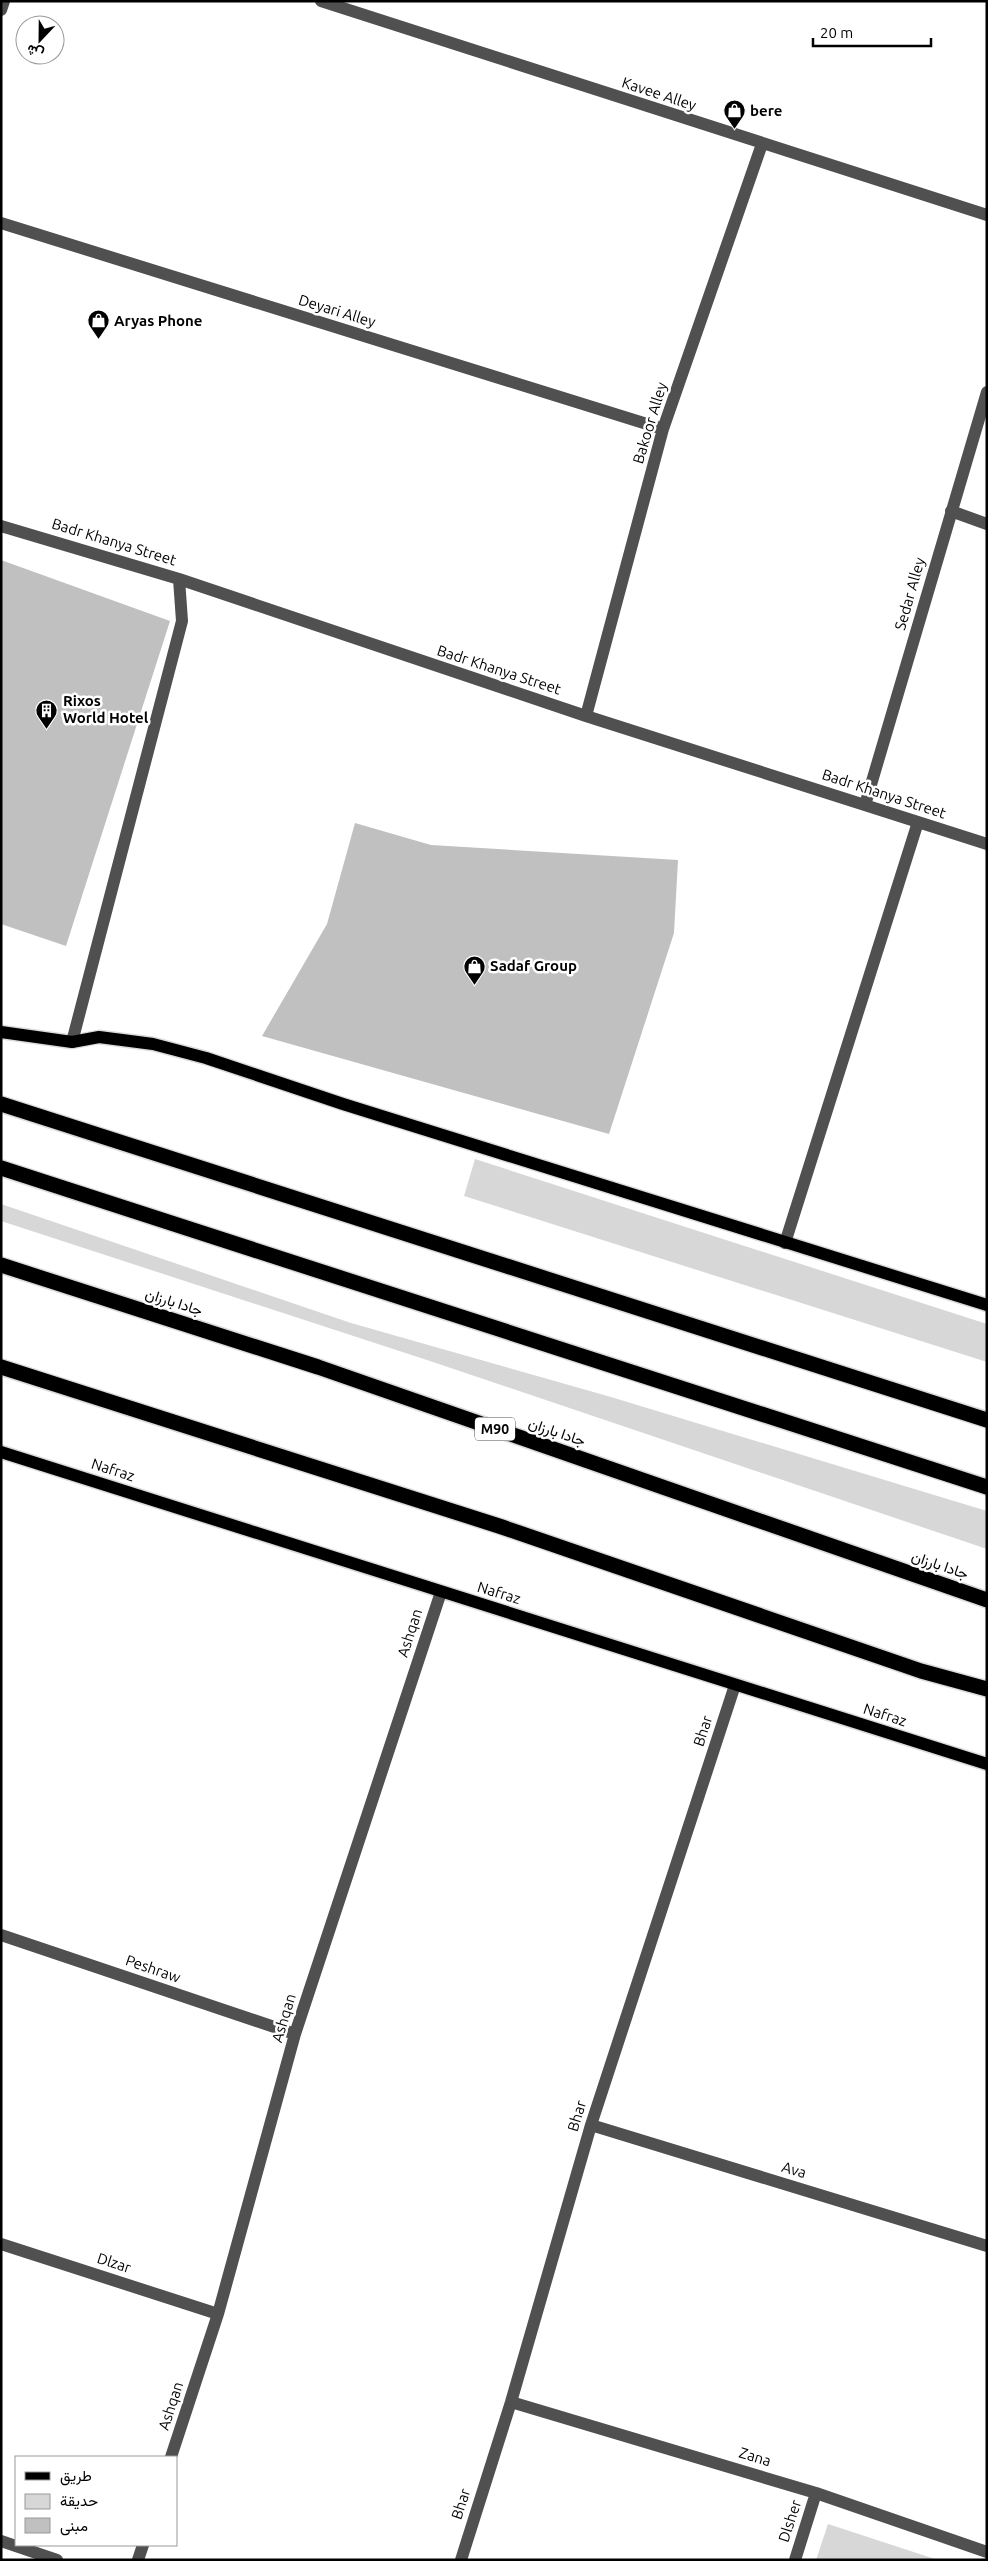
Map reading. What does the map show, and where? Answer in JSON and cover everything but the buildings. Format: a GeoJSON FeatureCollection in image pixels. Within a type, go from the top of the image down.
{"type":"FeatureCollection","features":[{"type":"Feature","properties":{"kind":"highway"},"geometry":{"type":"LineString","coordinates":[[1,1104],[987,1420]]}},
{"type":"Feature","properties":{"kind":"highway"},"geometry":{"type":"LineString","coordinates":[[1,1168],[987,1487]]}},
{"type":"Feature","properties":{"kind":"highway","name":"جادا بارزان"},"geometry":{"type":"LineString","coordinates":[[1,1265],[318,1367],[987,1600]]}},
{"type":"Feature","properties":{"kind":"highway"},"geometry":{"type":"LineString","coordinates":[[1,1367],[502,1527],[921,1671],[987,1689]]}},
{"type":"Feature","properties":{"kind":"main road"},"geometry":{"type":"LineString","coordinates":[[1,1032],[72,1042],[98,1037],[152,1044],[206,1058],[785,1243],[987,1305]]}},
{"type":"Feature","properties":{"kind":"main road","name":"Nafraz"},"geometry":{"type":"LineString","coordinates":[[1,1452],[987,1764]]}},
{"type":"Feature","properties":{"kind":"street"},"geometry":{"type":"LineString","coordinates":[[1,10],[4,1]]}},
{"type":"Feature","properties":{"kind":"street","name":"Kavee Alley"},"geometry":{"type":"LineString","coordinates":[[321,1],[987,215]]}},
{"type":"Feature","properties":{"kind":"street","name":"Bakoor Alley"},"geometry":{"type":"LineString","coordinates":[[586,716],[663,429],[762,144]]}},
{"type":"Feature","properties":{"kind":"street","name":"Deyari Alley"},"geometry":{"type":"LineString","coordinates":[[1,223],[663,429]]}},
{"type":"Feature","properties":{"kind":"street","name":"Sedar Alley"},"geometry":{"type":"LineString","coordinates":[[865,805],[987,392]]}},
{"type":"Feature","properties":{"kind":"street"},"geometry":{"type":"LineString","coordinates":[[952,512],[987,524]]}},
{"type":"Feature","properties":{"kind":"street","name":"Badr Khanya Street"},"geometry":{"type":"LineString","coordinates":[[1,526],[179,579],[586,716],[987,844]]}},
{"type":"Feature","properties":{"kind":"street"},"geometry":{"type":"LineString","coordinates":[[72,1042],[182,622],[179,579]]}},
{"type":"Feature","properties":{"kind":"street"},"geometry":{"type":"LineString","coordinates":[[785,1243],[918,822]]}},
{"type":"Feature","properties":{"kind":"street","name":"Ashqan"},"geometry":{"type":"LineString","coordinates":[[171,2456],[218,2314],[295,2034],[440,1592]]}},
{"type":"Feature","properties":{"kind":"street","name":"Bhar"},"geometry":{"type":"LineString","coordinates":[[461,2560],[511,2402],[591,2125],[735,1685]]}},
{"type":"Feature","properties":{"kind":"street","name":"Peshraw"},"geometry":{"type":"LineString","coordinates":[[1,1936],[295,2034]]}},
{"type":"Feature","properties":{"kind":"street","name":"Ava"},"geometry":{"type":"LineString","coordinates":[[591,2125],[987,2246]]}},
{"type":"Feature","properties":{"kind":"street","name":"Dlzar"},"geometry":{"type":"LineString","coordinates":[[1,2244],[218,2314]]}},
{"type":"Feature","properties":{"kind":"street","name":"Zana"},"geometry":{"type":"LineString","coordinates":[[511,2402],[816,2492],[987,2552]]}},
{"type":"Feature","properties":{"kind":"street","name":"Dlsher"},"geometry":{"type":"LineString","coordinates":[[795,2560],[816,2492]]}},
{"type":"Feature","properties":{"kind":"street"},"geometry":{"type":"LineString","coordinates":[[1,2541],[15,2546]]}},
{"type":"Feature","properties":{"kind":"street"},"geometry":{"type":"LineString","coordinates":[[16,2546],[57,2560]]}},
{"type":"Feature","properties":{"kind":"street"},"geometry":{"type":"LineString","coordinates":[[138,2560],[143,2546]]}},
{"type":"Feature","properties":{"kind":"green space"},"geometry":{"type":"Polygon","coordinates":[[[475,1159],[987,1324],[987,1362],[464,1196],[475,1159]]]}},
{"type":"Feature","properties":{"kind":"green space"},"geometry":{"type":"Polygon","coordinates":[[[1,1204],[351,1323],[611,1397],[987,1511],[987,1549],[430,1361],[1,1221],[1,1204]]]}},
{"type":"Feature","properties":{"kind":"green space"},"geometry":{"type":"Polygon","coordinates":[[[828,2524],[938,2560],[816,2560],[828,2524]]]}},
{"type":"Feature","properties":{"kind":"place","name":"bere"},"geometry":{"type":"Point","coordinates":[734,130]}},
{"type":"Feature","properties":{"kind":"place","name":"Aryas Phone"},"geometry":{"type":"Point","coordinates":[98,340]}},
{"type":"Feature","properties":{"kind":"place","name":"Rixos World Hotel"},"geometry":{"type":"Point","coordinates":[47,729]}},
{"type":"Feature","properties":{"kind":"place","name":"Sadaf Group"},"geometry":{"type":"Point","coordinates":[474,985]}}]}
